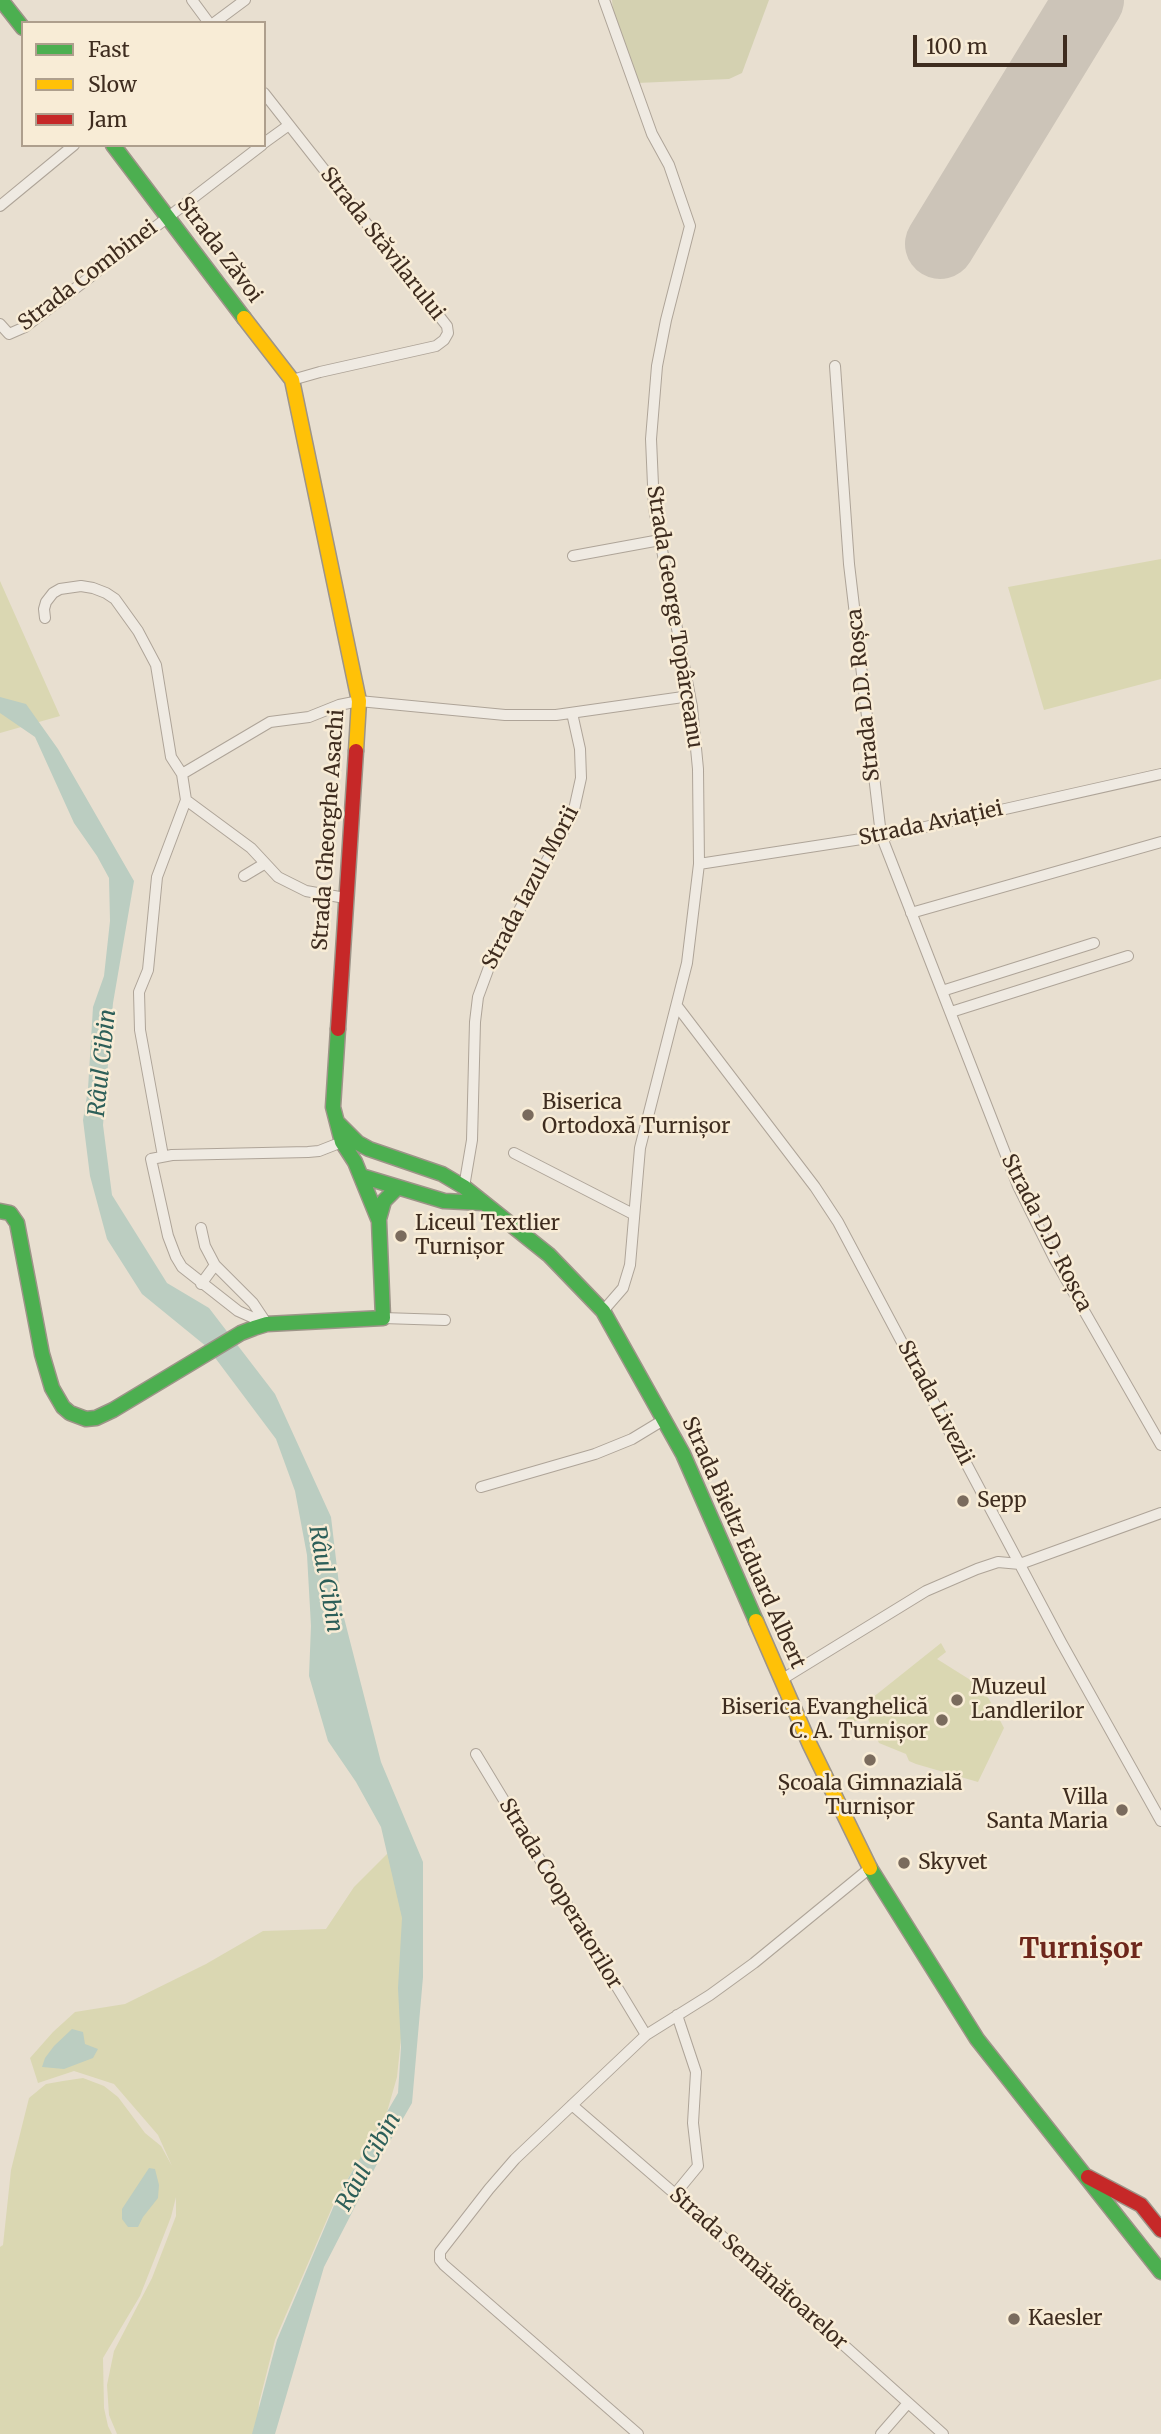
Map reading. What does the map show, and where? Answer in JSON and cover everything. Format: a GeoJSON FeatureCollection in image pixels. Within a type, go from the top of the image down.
{"type":"FeatureCollection","features":[{"type":"Feature","properties":{"kind":"street"},"geometry":{"type":"LineString","coordinates":[[1,0],[21,25]]}},
{"type":"Feature","properties":{"kind":"street"},"geometry":{"type":"LineString","coordinates":[[192,0],[210,21]]}},
{"type":"Feature","properties":{"kind":"street"},"geometry":{"type":"LineString","coordinates":[[215,21],[245,0]]}},
{"type":"Feature","properties":{"kind":"street","name":"Strada George Topârceanu"},"geometry":{"type":"LineString","coordinates":[[603,1311],[618,1295],[626,1280],[640,1148],[687,963],[699,864],[698,769],[690,696],[654,508],[652,472],[653,402],[666,320],[690,226],[669,165],[652,134],[604,0]]}},
{"type":"Feature","properties":{"kind":"street","name":"Strada Stăvilarului"},"geometry":{"type":"LineString","coordinates":[[266,96],[447,326],[448,334],[436,346],[292,380]]}},
{"type":"Feature","properties":{"kind":"street"},"geometry":{"type":"LineString","coordinates":[[266,142],[289,125]]}},
{"type":"Feature","properties":{"kind":"street"},"geometry":{"type":"LineString","coordinates":[[0,206],[72,147]]}},
{"type":"Feature","properties":{"kind":"street","name":"Strada Zăvoi"},"geometry":{"type":"LineString","coordinates":[[115,147],[292,380]]}},
{"type":"Feature","properties":{"kind":"street"},"geometry":{"type":"LineString","coordinates":[[167,216],[259,147]]}},
{"type":"Feature","properties":{"kind":"street","name":"Strada Combinei"},"geometry":{"type":"LineString","coordinates":[[0,324],[9,334],[24,327],[167,216]]}},
{"type":"Feature","properties":{"kind":"street","name":"Strada D.D. Roșca"},"geometry":{"type":"LineString","coordinates":[[835,366],[849,564],[881,835],[1018,1186],[1055,1260],[1161,1445]]}},
{"type":"Feature","properties":{"kind":"street","name":"Strada Gheorghe Asachi"},"geometry":{"type":"LineString","coordinates":[[292,380],[359,701],[332,1091],[335,1120],[342,1142],[361,1176],[379,1221]]}},
{"type":"Feature","properties":{"kind":"street"},"geometry":{"type":"LineString","coordinates":[[573,556],[660,540]]}},
{"type":"Feature","properties":{"kind":"street"},"geometry":{"type":"LineString","coordinates":[[45,618],[46,602],[60,589],[80,586],[93,588],[115,599],[138,631],[156,665],[171,757],[182,774],[186,800],[157,877],[148,970],[139,992],[139,1030],[163,1156]]}},
{"type":"Feature","properties":{"kind":"street"},"geometry":{"type":"LineString","coordinates":[[182,774],[270,722],[309,716],[359,701],[505,715],[572,713],[690,696]]}},
{"type":"Feature","properties":{"kind":"street","name":"Strada Iazul Morii"},"geometry":{"type":"LineString","coordinates":[[464,1187],[472,1140],[478,997],[492,959],[573,814],[580,778],[580,758],[572,713]]}},
{"type":"Feature","properties":{"kind":"street","name":"Strada Aviației"},"geometry":{"type":"LineString","coordinates":[[699,864],[881,835],[1161,774]]}},
{"type":"Feature","properties":{"kind":"street"},"geometry":{"type":"LineString","coordinates":[[186,800],[251,848],[278,877],[306,891],[345,898]]}},
{"type":"Feature","properties":{"kind":"street"},"geometry":{"type":"LineString","coordinates":[[911,913],[1161,842]]}},
{"type":"Feature","properties":{"kind":"street"},"geometry":{"type":"LineString","coordinates":[[244,876],[264,864]]}},
{"type":"Feature","properties":{"kind":"street"},"geometry":{"type":"LineString","coordinates":[[942,990],[1094,943]]}},
{"type":"Feature","properties":{"kind":"street"},"geometry":{"type":"LineString","coordinates":[[951,1012],[1128,956]]}},
{"type":"Feature","properties":{"kind":"street","name":"Strada Livezii"},"geometry":{"type":"LineString","coordinates":[[677,1006],[815,1187],[838,1222],[1020,1564],[1161,1821]]}},
{"type":"Feature","properties":{"kind":"street","name":"Strada Bieltz Eduard Albert"},"geometry":{"type":"LineString","coordinates":[[335,1120],[352,1138],[369,1149],[442,1174],[464,1187],[559,1264],[603,1311],[665,1419],[837,1803],[870,1868],[977,2039],[1161,2272]]}},
{"type":"Feature","properties":{"kind":"street"},"geometry":{"type":"LineString","coordinates":[[267,1324],[246,1317],[182,1267],[168,1236],[151,1159],[163,1156],[308,1152],[319,1151],[342,1142]]}},
{"type":"Feature","properties":{"kind":"street"},"geometry":{"type":"LineString","coordinates":[[514,1153],[633,1214]]}},
{"type":"Feature","properties":{"kind":"street"},"geometry":{"type":"LineString","coordinates":[[361,1176],[443,1201],[485,1203]]}},
{"type":"Feature","properties":{"kind":"street"},"geometry":{"type":"LineString","coordinates":[[383,1318],[379,1221],[384,1201],[397,1188]]}},
{"type":"Feature","properties":{"kind":"street"},"geometry":{"type":"LineString","coordinates":[[0,1211],[10,1213],[18,1223],[45,1368],[58,1400],[70,1413],[86,1419],[96,1418],[200,1360],[241,1333],[267,1324],[383,1318],[445,1320]]}},
{"type":"Feature","properties":{"kind":"street"},"geometry":{"type":"LineString","coordinates":[[201,1228],[205,1246],[215,1265],[253,1303],[267,1324]]}},
{"type":"Feature","properties":{"kind":"street"},"geometry":{"type":"LineString","coordinates":[[201,1283],[215,1265]]}},
{"type":"Feature","properties":{"kind":"street"},"geometry":{"type":"LineString","coordinates":[[481,1487],[595,1454],[632,1438],[665,1419]]}},
{"type":"Feature","properties":{"kind":"street"},"geometry":{"type":"LineString","coordinates":[[781,1680],[926,1591],[987,1564],[1020,1564],[1161,1513]]}},
{"type":"Feature","properties":{"kind":"street","name":"Strada Cooperatorilor"},"geometry":{"type":"LineString","coordinates":[[476,1754],[646,2035]]}},
{"type":"Feature","properties":{"kind":"street"},"geometry":{"type":"LineString","coordinates":[[638,2434],[440,2260],[440,2252],[488,2189],[646,2035],[754,1963],[870,1868]]}},
{"type":"Feature","properties":{"kind":"street"},"geometry":{"type":"LineString","coordinates":[[675,2194],[698,2166],[693,2123],[696,2072],[677,2015]]}},
{"type":"Feature","properties":{"kind":"street","name":"Strada Semănătoarelor"},"geometry":{"type":"LineString","coordinates":[[572,2105],[943,2434]]}},
{"type":"Feature","properties":{"kind":"street"},"geometry":{"type":"LineString","coordinates":[[1084,2174],[1141,2205],[1161,2230]]}},
{"type":"Feature","properties":{"kind":"street"},"geometry":{"type":"LineString","coordinates":[[881,2434],[908,2403]]}},
{"type":"Feature","properties":{"kind":"shaded area"},"geometry":{"type":"Polygon","coordinates":[[[612,0],[769,0],[742,73],[729,79],[637,83],[613,11],[612,0]]]}},
{"type":"Feature","properties":{"kind":"shaded area"},"geometry":{"type":"Polygon","coordinates":[[[1161,559],[1161,679],[1044,710],[1008,587],[1161,559]]]}},
{"type":"Feature","properties":{"kind":"shaded area"},"geometry":{"type":"Polygon","coordinates":[[[0,581],[60,716],[0,733],[0,581]]]}},
{"type":"Feature","properties":{"kind":"shaded area"},"geometry":{"type":"Polygon","coordinates":[[[941,1643],[946,1652],[937,1659],[972,1681],[989,1699],[1004,1728],[978,1782],[909,1761],[906,1754],[879,1743],[867,1717],[846,1725],[842,1722],[941,1643]]]}},
{"type":"Feature","properties":{"kind":"shaded area"},"geometry":{"type":"Polygon","coordinates":[[[391,1850],[412,1932],[397,2077],[385,2119],[337,2196],[275,2340],[259,2403],[257,2434],[117,2434],[109,2415],[107,2385],[114,2351],[152,2278],[176,2216],[176,2197],[171,2217],[140,2296],[103,2358],[104,2408],[112,2434],[0,2434],[0,2247],[3,2245],[11,2170],[29,2098],[46,2084],[63,2081],[83,2078],[104,2086],[118,2097],[145,2133],[161,2146],[172,2166],[158,2135],[114,2084],[74,2071],[38,2083],[30,2058],[75,2012],[125,2004],[206,1964],[263,1931],[326,1929],[354,1887],[391,1850]]]}},
{"type":"Feature","properties":{"kind":"water","name":"Râul Cibin"},"geometry":{"type":"Polygon","coordinates":[[[0,697],[26,704],[58,749],[134,881],[113,1003],[103,1125],[112,1195],[167,1283],[209,1308],[275,1394],[331,1517],[342,1610],[381,1762],[423,1862],[423,1977],[412,2103],[324,2267],[275,2434],[252,2434],[277,2340],[338,2196],[398,2093],[401,2047],[398,1988],[402,1918],[381,1827],[356,1782],[328,1741],[309,1676],[311,1626],[307,1555],[295,1491],[276,1439],[207,1347],[142,1294],[107,1239],[90,1176],[83,1120],[88,1089],[93,1007],[104,976],[110,921],[109,878],[74,823],[35,737],[0,713],[0,697]]]}},
{"type":"Feature","properties":{"kind":"water"},"geometry":{"type":"Polygon","coordinates":[[[72,2029],[83,2032],[85,2044],[98,2049],[93,2058],[64,2069],[42,2067],[54,2046],[72,2029]]]}},
{"type":"Feature","properties":{"kind":"water"},"geometry":{"type":"Polygon","coordinates":[[[149,2168],[155,2169],[159,2185],[158,2198],[138,2227],[128,2227],[122,2219],[122,2209],[149,2168]]]}},
{"type":"Feature","properties":{"kind":"runway"},"geometry":{"type":"LineString","coordinates":[[940,244],[1089,0]]}},
{"type":"Feature","properties":{"kind":"traffic: fast"},"geometry":{"type":"LineString","coordinates":[[1,0],[21,25]]}},
{"type":"Feature","properties":{"kind":"traffic: fast"},"geometry":{"type":"LineString","coordinates":[[115,147],[244,318]]}},
{"type":"Feature","properties":{"kind":"traffic: fast"},"geometry":{"type":"LineString","coordinates":[[0,1211],[10,1213],[17,1223],[42,1354],[52,1388],[63,1407],[86,1419],[96,1418],[113,1410],[241,1333],[254,1328],[267,1324],[383,1318],[379,1221],[355,1162],[342,1142],[333,1107],[338,1029]]}},
{"type":"Feature","properties":{"kind":"traffic: fast"},"geometry":{"type":"LineString","coordinates":[[338,1123],[358,1143],[369,1149],[442,1174],[464,1187],[549,1255],[603,1311],[683,1454],[756,1621]]}},
{"type":"Feature","properties":{"kind":"traffic: fast"},"geometry":{"type":"LineString","coordinates":[[361,1176],[444,1201],[484,1203]]}},
{"type":"Feature","properties":{"kind":"traffic: fast"},"geometry":{"type":"LineString","coordinates":[[379,1219],[384,1201],[397,1188]]}},
{"type":"Feature","properties":{"kind":"traffic: fast"},"geometry":{"type":"LineString","coordinates":[[870,1868],[977,2039],[1161,2272]]}},
{"type":"Feature","properties":{"kind":"traffic: slow"},"geometry":{"type":"LineString","coordinates":[[244,318],[292,380],[359,701],[356,751]]}},
{"type":"Feature","properties":{"kind":"traffic: slow"},"geometry":{"type":"LineString","coordinates":[[756,1621],[810,1745],[870,1868]]}},
{"type":"Feature","properties":{"kind":"traffic: jam"},"geometry":{"type":"LineString","coordinates":[[338,1029],[356,751]]}},
{"type":"Feature","properties":{"kind":"traffic: jam"},"geometry":{"type":"LineString","coordinates":[[1088,2177],[1141,2205],[1161,2230]]}},
{"type":"Feature","properties":{"kind":"place","name":"Biserica Ortodoxă Turnișor"},"geometry":{"type":"Point","coordinates":[528,1115]}},
{"type":"Feature","properties":{"kind":"place","name":"Liceul Textlier Turnișor"},"geometry":{"type":"Point","coordinates":[401,1236]}},
{"type":"Feature","properties":{"kind":"place","name":"Sepp"},"geometry":{"type":"Point","coordinates":[963,1501]}},
{"type":"Feature","properties":{"kind":"place","name":"Muzeul Landlerilor"},"geometry":{"type":"Point","coordinates":[957,1700]}},
{"type":"Feature","properties":{"kind":"place","name":"Biserica Evanghelică C. A. Turnișor"},"geometry":{"type":"Point","coordinates":[942,1720]}},
{"type":"Feature","properties":{"kind":"place","name":"Școala Gimnazială Turnișor"},"geometry":{"type":"Point","coordinates":[870,1760]}},
{"type":"Feature","properties":{"kind":"place","name":"Villa Santa Maria"},"geometry":{"type":"Point","coordinates":[1122,1810]}},
{"type":"Feature","properties":{"kind":"place","name":"Skyvet"},"geometry":{"type":"Point","coordinates":[904,1863]}},
{"type":"Feature","properties":{"kind":"place","name":"Kaesler"},"geometry":{"type":"Point","coordinates":[1014,2319]}},
{"type":"Feature","properties":{"kind":"district","name":"Turnișor"},"geometry":{"type":"Point","coordinates":[1081,1950]}}]}
